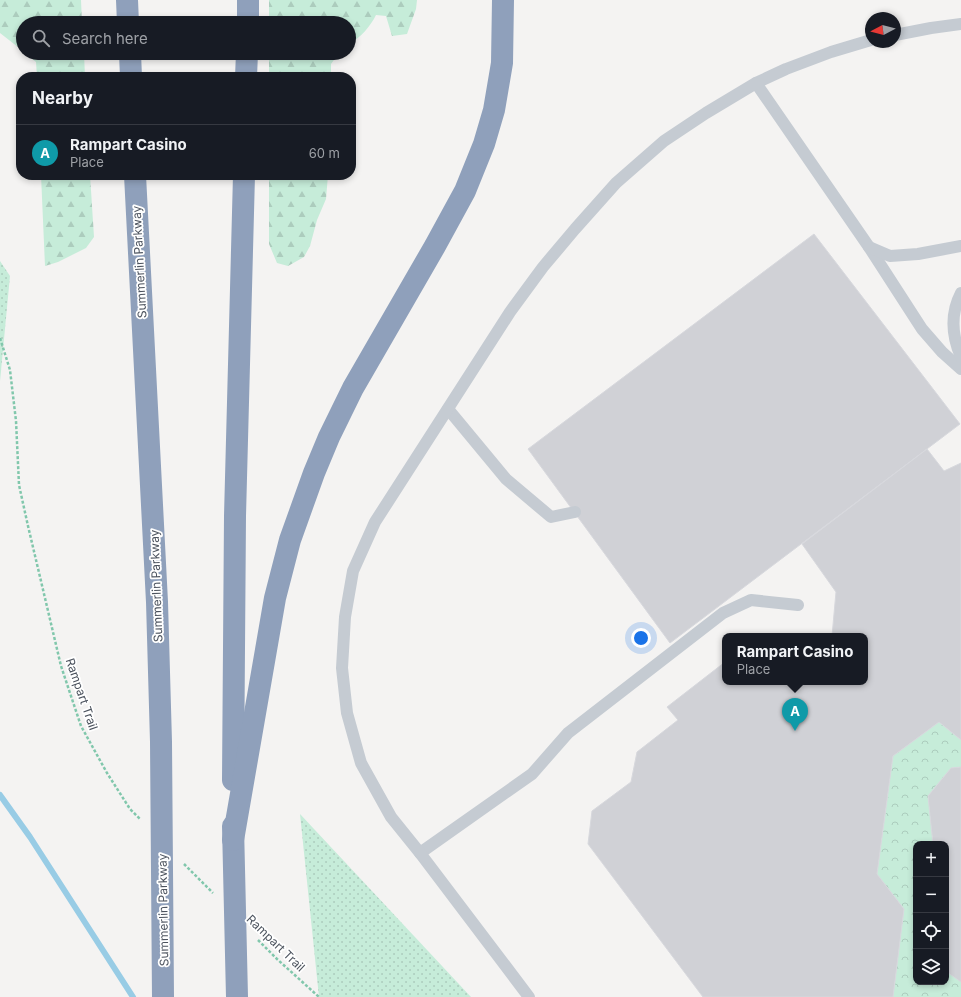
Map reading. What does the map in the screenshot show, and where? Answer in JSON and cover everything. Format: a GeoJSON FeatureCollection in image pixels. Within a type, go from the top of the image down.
{"type":"FeatureCollection","features":[{"type":"Feature","properties":{"kind":"highway"},"geometry":{"type":"LineString","coordinates":[[127,0],[128,16]]}},
{"type":"Feature","properties":{"kind":"highway"},"geometry":{"type":"LineString","coordinates":[[248,0],[248,16]]}},
{"type":"Feature","properties":{"kind":"highway"},"geometry":{"type":"LineString","coordinates":[[233,840],[275,598],[290,540],[314,473],[329,437],[353,388],[465,191],[484,144],[494,110],[502,63],[503,0]]}},
{"type":"Feature","properties":{"kind":"highway"},"geometry":{"type":"LineString","coordinates":[[130,60],[131,72]]}},
{"type":"Feature","properties":{"kind":"highway"},"geometry":{"type":"LineString","coordinates":[[246,72],[247,60]]}},
{"type":"Feature","properties":{"kind":"highway","name":"Summerlin Parkway"},"geometry":{"type":"LineString","coordinates":[[135,180],[157,602],[161,742],[163,997]]}},
{"type":"Feature","properties":{"kind":"highway"},"geometry":{"type":"LineString","coordinates":[[236,997],[233,840],[233,696],[235,516],[244,180]]}},
{"type":"Feature","properties":{"kind":"lane"},"geometry":{"type":"LineString","coordinates":[[901,34],[961,24]]}},
{"type":"Feature","properties":{"kind":"lane"},"geometry":{"type":"LineString","coordinates":[[529,997],[391,817],[361,762],[347,713],[342,668],[345,617],[353,571],[375,522],[510,312],[543,267],[616,183],[664,141],[706,113],[756,83],[786,69],[831,52],[865,42]]}},
{"type":"Feature","properties":{"kind":"lane"},"geometry":{"type":"LineString","coordinates":[[756,83],[869,247],[922,328],[942,352],[961,369]]}},
{"type":"Feature","properties":{"kind":"lane"},"geometry":{"type":"LineString","coordinates":[[869,247],[890,256],[918,254],[961,246]]}},
{"type":"Feature","properties":{"kind":"lane"},"geometry":{"type":"LineString","coordinates":[[961,293],[954,313],[953,328],[956,344],[961,357]]}},
{"type":"Feature","properties":{"kind":"lane"},"geometry":{"type":"LineString","coordinates":[[448,409],[506,479],[550,517],[575,512]]}},
{"type":"Feature","properties":{"kind":"lane"},"geometry":{"type":"LineString","coordinates":[[420,853],[532,774],[568,733],[723,612],[751,600],[798,605]]}},
{"type":"Feature","properties":{"kind":"path","name":"Rampart Trail"},"geometry":{"type":"LineString","coordinates":[[0,338],[11,377],[16,421],[19,485],[61,666],[81,726],[107,773],[130,809],[141,820]]}},
{"type":"Feature","properties":{"kind":"path"},"geometry":{"type":"LineString","coordinates":[[179,859],[217,898]]}},
{"type":"Feature","properties":{"kind":"path","name":"Rampart Trail"},"geometry":{"type":"LineString","coordinates":[[256,937],[277,959],[319,997]]}},
{"type":"Feature","properties":{"kind":"green space"},"geometry":{"type":"Polygon","coordinates":[[[0,0],[81,0],[82,16],[16,16],[16,46],[0,33],[0,0]]]}},
{"type":"Feature","properties":{"kind":"green space"},"geometry":{"type":"Polygon","coordinates":[[[269,0],[417,0],[416,9],[407,34],[392,36],[386,16],[376,15],[371,24],[356,39],[356,16],[269,16],[269,0]]]}},
{"type":"Feature","properties":{"kind":"green space"},"geometry":{"type":"Polygon","coordinates":[[[34,60],[84,60],[85,72],[37,72],[36,62],[34,60]]]}},
{"type":"Feature","properties":{"kind":"green space"},"geometry":{"type":"Polygon","coordinates":[[[269,60],[334,60],[331,64],[331,72],[269,72],[269,60]]]}},
{"type":"Feature","properties":{"kind":"green space"},"geometry":{"type":"Polygon","coordinates":[[[41,180],[90,180],[94,237],[86,248],[58,262],[45,266],[41,180]]]}},
{"type":"Feature","properties":{"kind":"green space"},"geometry":{"type":"Polygon","coordinates":[[[269,180],[328,180],[326,199],[317,220],[310,246],[304,257],[288,266],[277,263],[269,244],[269,180]]]}},
{"type":"Feature","properties":{"kind":"green space"},"geometry":{"type":"Polygon","coordinates":[[[0,261],[10,276],[0,381],[0,261]]]}},
{"type":"Feature","properties":{"kind":"green space"},"geometry":{"type":"Polygon","coordinates":[[[939,722],[961,740],[961,767],[951,768],[928,796],[933,841],[913,841],[913,985],[949,985],[949,964],[961,982],[961,997],[893,997],[904,909],[877,874],[893,756],[939,722]]]}},
{"type":"Feature","properties":{"kind":"green space"},"geometry":{"type":"Polygon","coordinates":[[[300,814],[471,997],[319,997],[300,814]]]}},
{"type":"Feature","properties":{"kind":"building"},"geometry":{"type":"Polygon","coordinates":[[[814,234],[960,424],[670,643],[528,449],[814,234]]]}},
{"type":"Feature","properties":{"kind":"building"},"geometry":{"type":"Polygon","coordinates":[[[927,449],[944,471],[961,463],[961,740],[939,722],[893,756],[877,874],[904,909],[893,997],[703,997],[588,844],[592,811],[631,782],[637,752],[678,720],[667,707],[722,664],[722,685],[868,685],[868,633],[832,633],[836,592],[802,544],[927,449]]]}},
{"type":"Feature","properties":{"kind":"building"},"geometry":{"type":"Polygon","coordinates":[[[961,767],[961,982],[949,973],[949,841],[933,841],[928,796],[951,768],[961,767]]]}},
{"type":"Feature","properties":{"kind":"waterway"},"geometry":{"type":"LineString","coordinates":[[0,795],[30,837],[133,997]]}},
{"type":"Feature","properties":{"kind":"place","name":"Rampart Casino"},"geometry":{"type":"Point","coordinates":[795,731]}}]}
